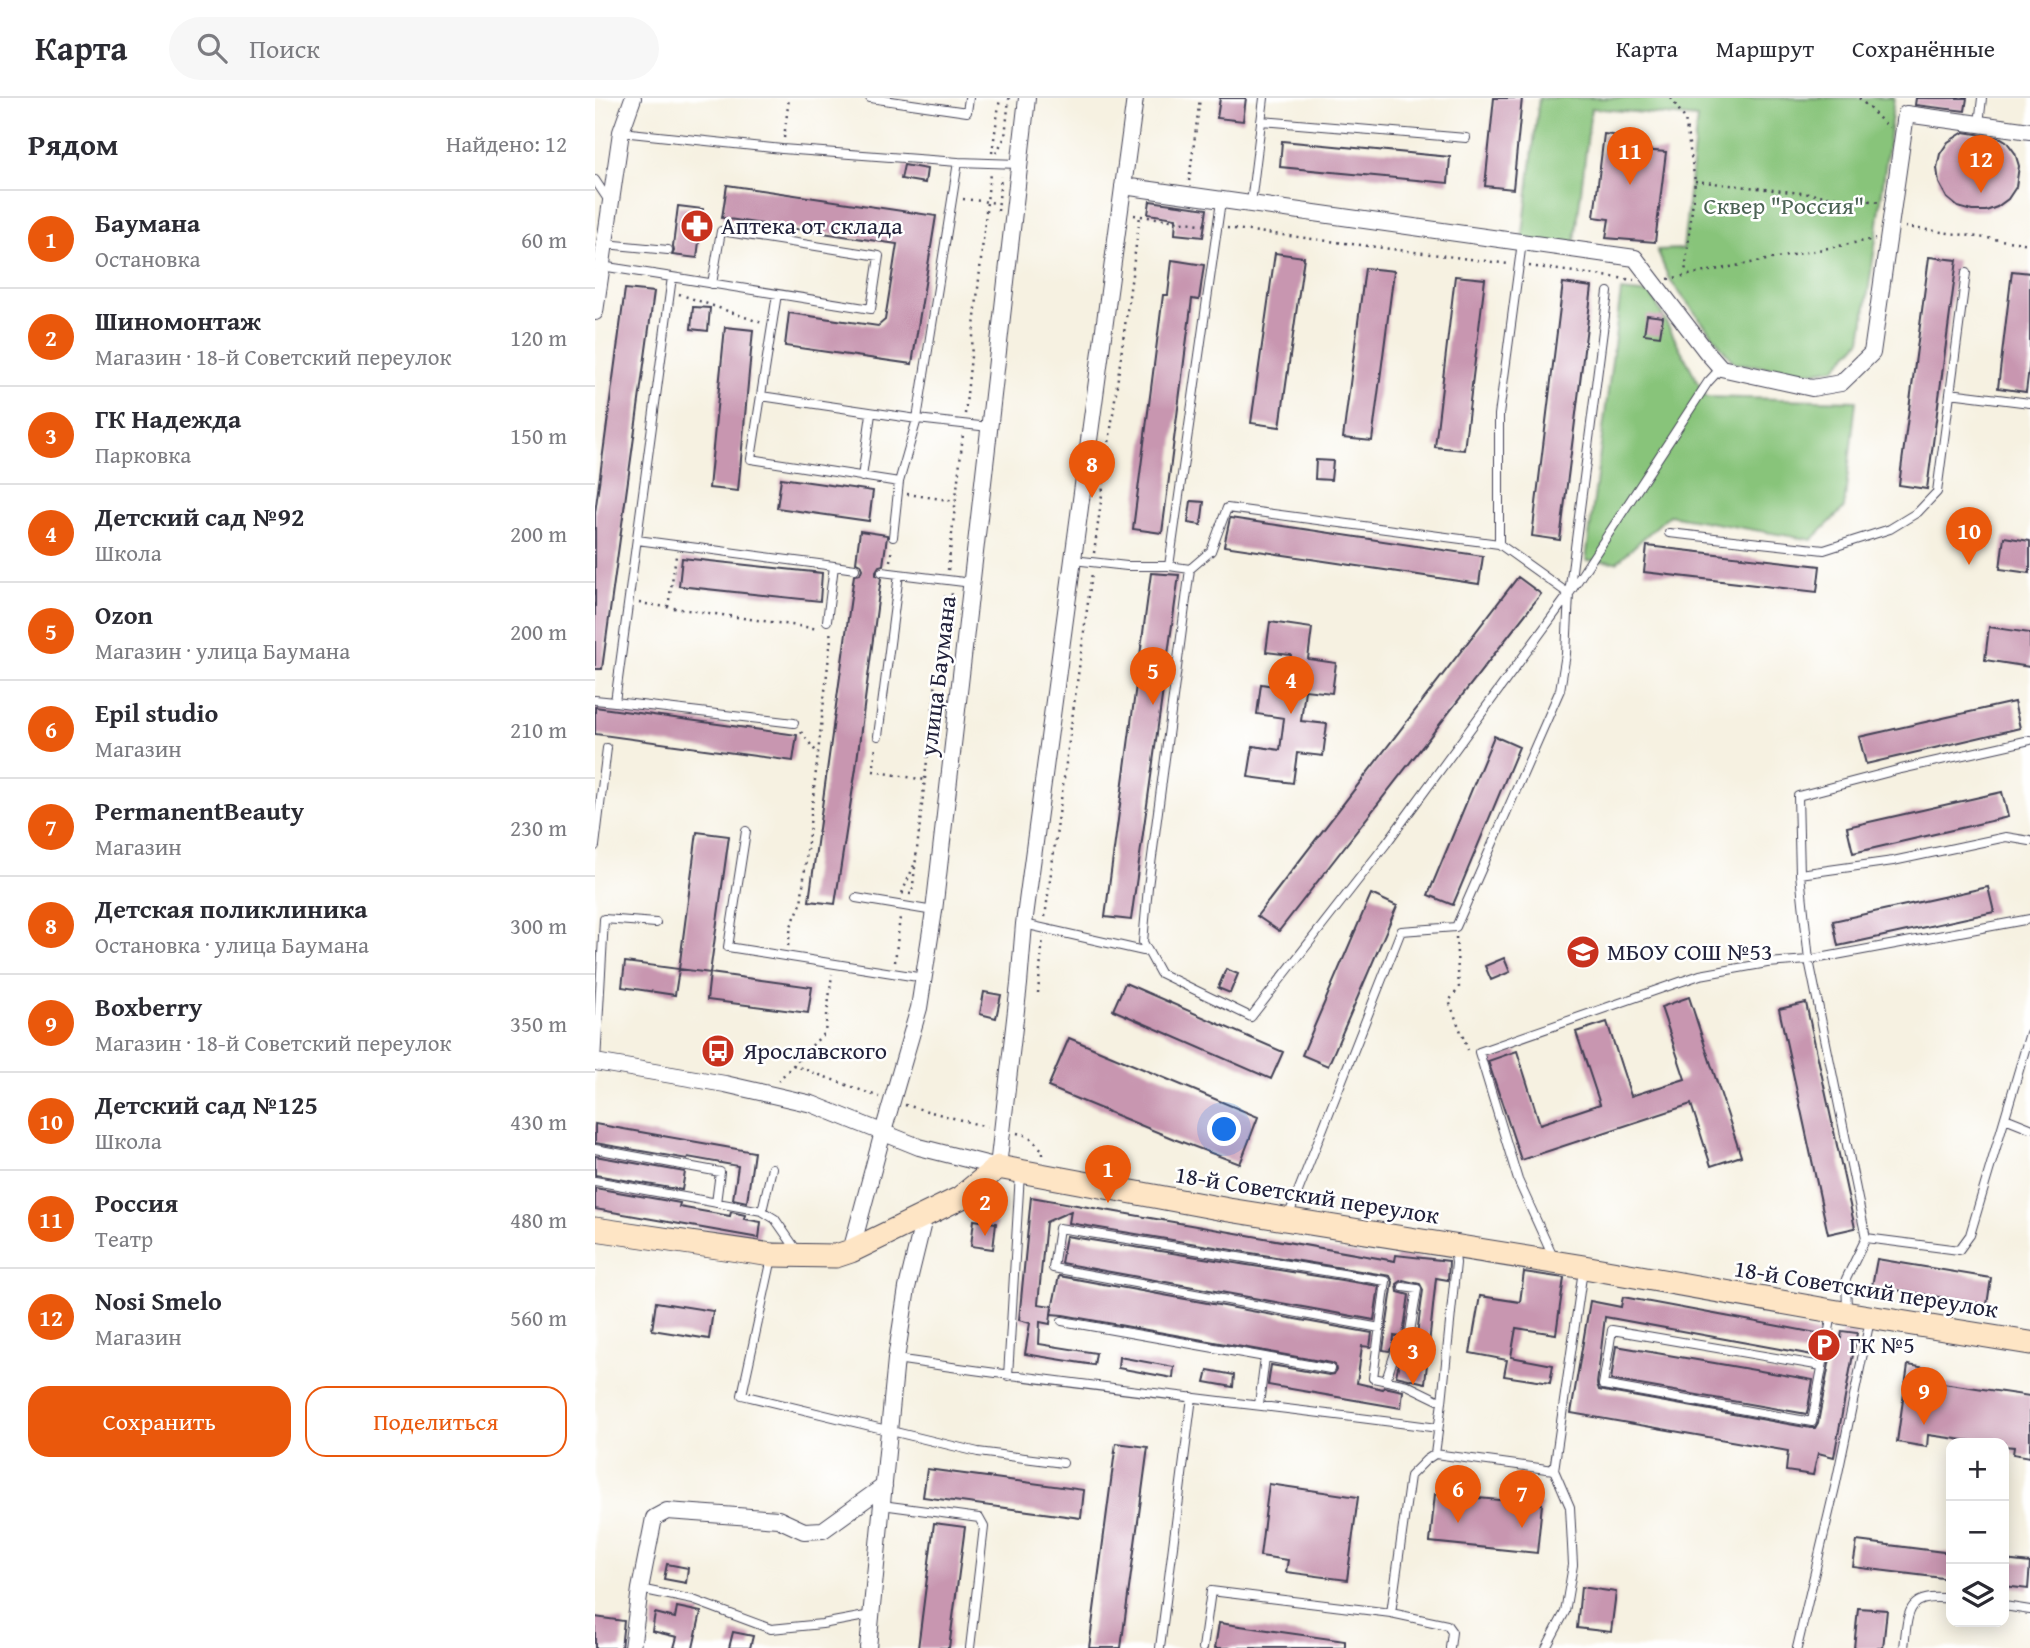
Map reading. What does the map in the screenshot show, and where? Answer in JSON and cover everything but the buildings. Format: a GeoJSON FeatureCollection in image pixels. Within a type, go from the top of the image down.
{"type":"FeatureCollection","features":[{"type":"Feature","properties":{"kind":"street"},"geometry":{"type":"LineString","coordinates":[[595,312],[621,132],[633,98]]}},
{"type":"Feature","properties":{"kind":"street","name":"улица Баумана"},"geometry":{"type":"LineString","coordinates":[[851,1251],[919,1008],[924,978],[989,427],[1007,204],[1019,164],[1027,98]]}},
{"type":"Feature","properties":{"kind":"street"},"geometry":{"type":"LineString","coordinates":[[1020,1172],[1002,1131],[1020,984],[1024,924],[1135,98]]}},
{"type":"Feature","properties":{"kind":"street"},"geometry":{"type":"LineString","coordinates":[[1123,187],[1635,258],[1721,368],[1812,388],[1841,383],[1871,353],[1907,106],[1979,124],[2030,131]]}},
{"type":"Feature","properties":{"kind":"street"},"geometry":{"type":"LineString","coordinates":[[595,1062],[768,1093],[812,1104],[919,1147],[1020,1172]]}},
{"type":"Feature","properties":{"kind":"street"},"geometry":{"type":"LineString","coordinates":[[595,1229],[772,1255],[835,1256],[1020,1172]]}},
{"type":"Feature","properties":{"kind":"street","name":"18-й Советский переулок"},"geometry":{"type":"LineString","coordinates":[[1020,1172],[1287,1220],[2030,1343]]}},
{"type":"Feature","properties":{"kind":"street"},"geometry":{"type":"LineString","coordinates":[[869,1648],[896,1359],[907,1288],[925,1214]]}},
{"type":"Feature","properties":{"kind":"street"},"geometry":{"type":"LineString","coordinates":[[632,1648],[653,1518],[667,1511],[778,1519],[804,1531],[823,1530],[884,1486]]}},
{"type":"Feature","properties":{"kind":"lane"},"geometry":{"type":"LineString","coordinates":[[870,98],[967,112],[969,98]]}},
{"type":"Feature","properties":{"kind":"lane"},"geometry":{"type":"LineString","coordinates":[[1251,203],[1264,98]]}},
{"type":"Feature","properties":{"kind":"lane"},"geometry":{"type":"LineString","coordinates":[[1979,124],[1982,98]]}},
{"type":"Feature","properties":{"kind":"lane"},"geometry":{"type":"LineString","coordinates":[[1261,121],[1467,138]]}},
{"type":"Feature","properties":{"kind":"lane"},"geometry":{"type":"LineString","coordinates":[[621,132],[782,149],[1019,164]]}},
{"type":"Feature","properties":{"kind":"lane"},"geometry":{"type":"LineString","coordinates":[[893,537],[899,482],[917,419],[958,162]]}},
{"type":"Feature","properties":{"kind":"lane"},"geometry":{"type":"LineString","coordinates":[[595,180],[611,204]]}},
{"type":"Feature","properties":{"kind":"lane"},"geometry":{"type":"LineString","coordinates":[[1170,566],[1221,201]]}},
{"type":"Feature","properties":{"kind":"lane"},"geometry":{"type":"LineString","coordinates":[[601,265],[712,284],[871,309],[879,256],[721,232],[712,284]]}},
{"type":"Feature","properties":{"kind":"lane"},"geometry":{"type":"LineString","coordinates":[[1499,544],[1499,415],[1522,242]]}},
{"type":"Feature","properties":{"kind":"lane"},"geometry":{"type":"LineString","coordinates":[[605,244],[668,250]]}},
{"type":"Feature","properties":{"kind":"lane"},"geometry":{"type":"LineString","coordinates":[[1669,534],[1824,550],[1890,529],[1918,512],[1937,492],[1966,273]]}},
{"type":"Feature","properties":{"kind":"lane"},"geometry":{"type":"LineString","coordinates":[[615,702],[672,277]]}},
{"type":"Feature","properties":{"kind":"lane"},"geometry":{"type":"LineString","coordinates":[[1287,1220],[1401,931],[1456,927],[1560,690],[1566,654],[1569,594],[1608,292]]}},
{"type":"Feature","properties":{"kind":"lane"},"geometry":{"type":"LineString","coordinates":[[777,294],[751,459],[899,482]]}},
{"type":"Feature","properties":{"kind":"lane"},"geometry":{"type":"LineString","coordinates":[[1569,594],[1499,544],[1227,508],[1211,551],[1190,569],[1143,942],[1160,973],[1251,1017],[1386,844],[1569,594],[1701,392],[1721,368]]}},
{"type":"Feature","properties":{"kind":"lane"},"geometry":{"type":"LineString","coordinates":[[1950,393],[2030,403]]}},
{"type":"Feature","properties":{"kind":"lane"},"geometry":{"type":"LineString","coordinates":[[761,397],[871,414],[989,427]]}},
{"type":"Feature","properties":{"kind":"lane"},"geometry":{"type":"LineString","coordinates":[[862,477],[871,414]]}},
{"type":"Feature","properties":{"kind":"lane"},"geometry":{"type":"LineString","coordinates":[[637,540],[855,569]]}},
{"type":"Feature","properties":{"kind":"lane"},"geometry":{"type":"LineString","coordinates":[[1073,559],[1126,566],[1190,569]]}},
{"type":"Feature","properties":{"kind":"lane"},"geometry":{"type":"LineString","coordinates":[[827,621],[834,566]]}},
{"type":"Feature","properties":{"kind":"lane"},"geometry":{"type":"LineString","coordinates":[[885,573],[972,583]]}},
{"type":"Feature","properties":{"kind":"lane"},"geometry":{"type":"LineString","coordinates":[[878,736],[899,574]]}},
{"type":"Feature","properties":{"kind":"lane"},"geometry":{"type":"LineString","coordinates":[[595,700],[794,723]]}},
{"type":"Feature","properties":{"kind":"lane"},"geometry":{"type":"LineString","coordinates":[[1797,1648],[1836,1483],[1850,1314],[1846,1279],[1866,1238],[1809,960],[1800,874],[1798,796],[2030,740]]}},
{"type":"Feature","properties":{"kind":"lane"},"geometry":{"type":"LineString","coordinates":[[595,846],[607,748]]}},
{"type":"Feature","properties":{"kind":"lane"},"geometry":{"type":"LineString","coordinates":[[746,831],[728,947],[924,978]]}},
{"type":"Feature","properties":{"kind":"lane"},"geometry":{"type":"LineString","coordinates":[[1800,874],[1893,861],[2006,837],[2030,841]]}},
{"type":"Feature","properties":{"kind":"lane"},"geometry":{"type":"LineString","coordinates":[[856,898],[934,911]]}},
{"type":"Feature","properties":{"kind":"lane"},"geometry":{"type":"LineString","coordinates":[[595,1062],[604,919],[656,923]]}},
{"type":"Feature","properties":{"kind":"lane"},"geometry":{"type":"LineString","coordinates":[[1555,1263],[1518,1180],[1479,1052],[1700,975],[1767,962],[1809,960],[2030,919]]}},
{"type":"Feature","properties":{"kind":"lane"},"geometry":{"type":"LineString","coordinates":[[1024,924],[1149,952]]}},
{"type":"Feature","properties":{"kind":"lane"},"geometry":{"type":"LineString","coordinates":[[1866,1238],[1959,1250],[1970,1235],[2030,1033]]}},
{"type":"Feature","properties":{"kind":"lane"},"geometry":{"type":"LineString","coordinates":[[2005,1118],[2030,1128]]}},
{"type":"Feature","properties":{"kind":"lane"},"geometry":{"type":"LineString","coordinates":[[595,1149],[720,1172],[716,1203]]}},
{"type":"Feature","properties":{"kind":"lane"},"geometry":{"type":"LineString","coordinates":[[762,1212],[772,1168]]}},
{"type":"Feature","properties":{"kind":"lane"},"geometry":{"type":"LineString","coordinates":[[1008,1376],[1020,1172]]}},
{"type":"Feature","properties":{"kind":"lane"},"geometry":{"type":"LineString","coordinates":[[595,1181],[762,1212],[775,1219],[800,1255]]}},
{"type":"Feature","properties":{"kind":"lane"},"geometry":{"type":"LineString","coordinates":[[1380,1328],[1053,1268],[1059,1228],[1386,1281],[1380,1328],[1373,1378],[1408,1385],[1442,1402]]}},
{"type":"Feature","properties":{"kind":"lane"},"geometry":{"type":"LineString","coordinates":[[1391,1613],[1410,1476],[1435,1454],[1456,1263],[1454,1246]]}},
{"type":"Feature","properties":{"kind":"lane"},"geometry":{"type":"LineString","coordinates":[[772,1255],[742,1395],[978,1452],[1063,1463]]}},
{"type":"Feature","properties":{"kind":"lane"},"geometry":{"type":"LineString","coordinates":[[1546,1648],[1565,1612],[1573,1565],[1570,1507],[1554,1470],[1584,1268]]}},
{"type":"Feature","properties":{"kind":"lane"},"geometry":{"type":"LineString","coordinates":[[1386,1380],[1395,1353],[1409,1338],[1417,1289],[1403,1287]]}},
{"type":"Feature","properties":{"kind":"lane"},"geometry":{"type":"LineString","coordinates":[[1822,1366],[1612,1330],[1603,1385],[1812,1422],[1822,1366],[1850,1314]]}},
{"type":"Feature","properties":{"kind":"lane"},"geometry":{"type":"LineString","coordinates":[[1062,1321],[1330,1369]]}},
{"type":"Feature","properties":{"kind":"lane"},"geometry":{"type":"LineString","coordinates":[[1259,1405],[1265,1357]]}},
{"type":"Feature","properties":{"kind":"lane"},"geometry":{"type":"LineString","coordinates":[[896,1359],[1008,1376],[1439,1428]]}},
{"type":"Feature","properties":{"kind":"lane"},"geometry":{"type":"LineString","coordinates":[[1160,1648],[1192,1397]]}},
{"type":"Feature","properties":{"kind":"lane"},"geometry":{"type":"LineString","coordinates":[[1435,1454],[1554,1470]]}},
{"type":"Feature","properties":{"kind":"lane"},"geometry":{"type":"LineString","coordinates":[[882,1504],[979,1518],[984,1527],[969,1648]]}},
{"type":"Feature","properties":{"kind":"lane"},"geometry":{"type":"LineString","coordinates":[[640,1589],[693,1600],[771,1629],[823,1624],[871,1615]]}},
{"type":"Feature","properties":{"kind":"lane"},"geometry":{"type":"LineString","coordinates":[[1203,1648],[1211,1591],[1391,1613],[1447,1625],[1452,1632],[1450,1648]]}},
{"type":"Feature","properties":{"kind":"lane"},"geometry":{"type":"LineString","coordinates":[[1903,1648],[1907,1615],[1916,1601],[1932,1597],[1946,1598]]}},
{"type":"Feature","properties":{"kind":"lane"},"geometry":{"type":"LineString","coordinates":[[2009,1607],[2030,1610]]}},
{"type":"Feature","properties":{"kind":"path"},"geometry":{"type":"LineString","coordinates":[[782,149],[789,98]]}},
{"type":"Feature","properties":{"kind":"path"},"geometry":{"type":"LineString","coordinates":[[1000,98],[991,162],[1001,177],[1007,204]]}},
{"type":"Feature","properties":{"kind":"path"},"geometry":{"type":"LineString","coordinates":[[991,162],[1005,137],[1009,98]]}},
{"type":"Feature","properties":{"kind":"path"},"geometry":{"type":"LineString","coordinates":[[1187,195],[1200,98]]}},
{"type":"Feature","properties":{"kind":"path"},"geometry":{"type":"LineString","coordinates":[[1671,98],[1685,119],[1695,181],[1685,276]]}},
{"type":"Feature","properties":{"kind":"path"},"geometry":{"type":"LineString","coordinates":[[1859,98],[1902,142]]}},
{"type":"Feature","properties":{"kind":"path"},"geometry":{"type":"LineString","coordinates":[[1695,181],[1893,204]]}},
{"type":"Feature","properties":{"kind":"path"},"geometry":{"type":"LineString","coordinates":[[951,197],[1007,204]]}},
{"type":"Feature","properties":{"kind":"path"},"geometry":{"type":"LineString","coordinates":[[997,217],[1007,204]]}},
{"type":"Feature","properties":{"kind":"path"},"geometry":{"type":"LineString","coordinates":[[1038,993],[1043,928],[1140,216]]}},
{"type":"Feature","properties":{"kind":"path"},"geometry":{"type":"LineString","coordinates":[[1891,225],[2030,244]]}},
{"type":"Feature","properties":{"kind":"path"},"geometry":{"type":"LineString","coordinates":[[670,291],[772,326]]}},
{"type":"Feature","properties":{"kind":"path"},"geometry":{"type":"LineString","coordinates":[[885,573],[893,537]]}},
{"type":"Feature","properties":{"kind":"path"},"geometry":{"type":"LineString","coordinates":[[668,607],[677,545]]}},
{"type":"Feature","properties":{"kind":"path"},"geometry":{"type":"LineString","coordinates":[[947,580],[953,598],[949,638]]}},
{"type":"Feature","properties":{"kind":"path"},"geometry":{"type":"LineString","coordinates":[[628,602],[829,631],[831,638],[801,904],[791,926],[786,956]]}},
{"type":"Feature","properties":{"kind":"path"},"geometry":{"type":"LineString","coordinates":[[916,860],[902,893],[912,894],[916,860],[925,780],[936,690],[940,684]]}},
{"type":"Feature","properties":{"kind":"path"},"geometry":{"type":"LineString","coordinates":[[794,723],[818,754]]}},
{"type":"Feature","properties":{"kind":"path"},"geometry":{"type":"LineString","coordinates":[[874,765],[878,736]]}},
{"type":"Feature","properties":{"kind":"path"},"geometry":{"type":"LineString","coordinates":[[873,771],[925,780]]}},
{"type":"Feature","properties":{"kind":"path"},"geometry":{"type":"LineString","coordinates":[[893,973],[901,905]]}},
{"type":"Feature","properties":{"kind":"path"},"geometry":{"type":"LineString","coordinates":[[1456,927],[1459,988],[1449,1001],[1469,1054],[1479,1052]]}},
{"type":"Feature","properties":{"kind":"path"},"geometry":{"type":"LineString","coordinates":[[778,1081],[825,1032],[833,964]]}},
{"type":"Feature","properties":{"kind":"path"},"geometry":{"type":"LineString","coordinates":[[793,1065],[892,1101],[1029,1136],[1043,1151],[1020,1172]]}},
{"type":"Feature","properties":{"kind":"green space","name":"Сквер \"Россия\""},"geometry":{"type":"Polygon","coordinates":[[[1539,98],[1894,98],[1861,340],[1835,368],[1810,372],[1734,363],[1669,279],[1657,250],[1683,249],[1697,118],[1591,108],[1574,250],[1522,242],[1539,98]]]}},
{"type":"Feature","properties":{"kind":"green space"},"geometry":{"type":"Polygon","coordinates":[[[1621,291],[1651,294],[1706,397],[1856,401],[1844,508],[1812,540],[1669,515],[1617,562],[1586,560],[1621,291]]]}},
{"type":"Feature","properties":{"kind":"place","name":"Россия"},"geometry":{"type":"Point","coordinates":[1630,185]}},
{"type":"Feature","properties":{"kind":"place","name":"Nosi Smelo"},"geometry":{"type":"Point","coordinates":[1981,193]}},
{"type":"Feature","properties":{"kind":"place","name":"Аптека от склада"},"geometry":{"type":"Point","coordinates":[697,226]}},
{"type":"Feature","properties":{"kind":"place","name":"Детская поликлиника"},"geometry":{"type":"Point","coordinates":[1092,498]}},
{"type":"Feature","properties":{"kind":"place","name":"Детский сад №125"},"geometry":{"type":"Point","coordinates":[1969,565]}},
{"type":"Feature","properties":{"kind":"place","name":"Ozon"},"geometry":{"type":"Point","coordinates":[1153,705]}},
{"type":"Feature","properties":{"kind":"place","name":"Детский сад №92"},"geometry":{"type":"Point","coordinates":[1291,714]}},
{"type":"Feature","properties":{"kind":"place","name":"МБОУ СОШ №53"},"geometry":{"type":"Point","coordinates":[1583,952]}},
{"type":"Feature","properties":{"kind":"place","name":"Ярославского"},"geometry":{"type":"Point","coordinates":[718,1051]}},
{"type":"Feature","properties":{"kind":"place","name":"Баумана"},"geometry":{"type":"Point","coordinates":[1108,1203]}},
{"type":"Feature","properties":{"kind":"place","name":"Шиномонтаж"},"geometry":{"type":"Point","coordinates":[985,1236]}},
{"type":"Feature","properties":{"kind":"place","name":"ГК №5"},"geometry":{"type":"Point","coordinates":[1824,1345]}},
{"type":"Feature","properties":{"kind":"place","name":"ГК Надежда"},"geometry":{"type":"Point","coordinates":[1413,1385]}},
{"type":"Feature","properties":{"kind":"place","name":"Boxberry"},"geometry":{"type":"Point","coordinates":[1924,1425]}},
{"type":"Feature","properties":{"kind":"place","name":"Epil studio"},"geometry":{"type":"Point","coordinates":[1458,1523]}},
{"type":"Feature","properties":{"kind":"place","name":"PermanentBeauty"},"geometry":{"type":"Point","coordinates":[1522,1528]}}]}
